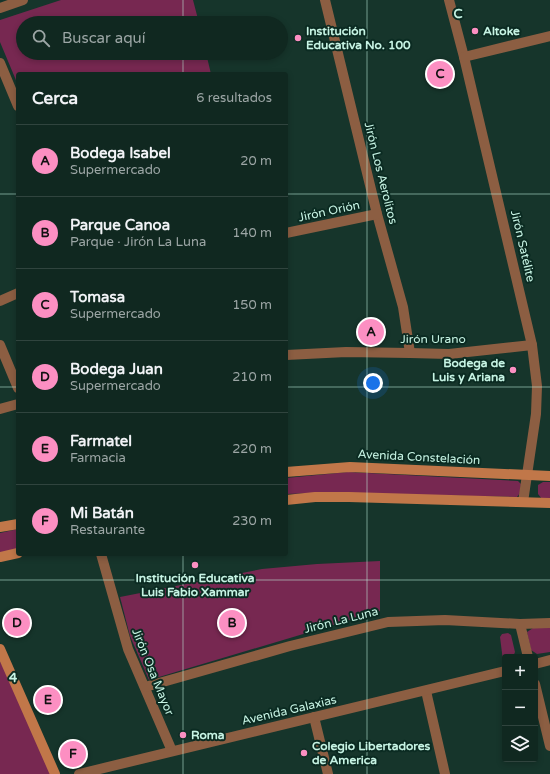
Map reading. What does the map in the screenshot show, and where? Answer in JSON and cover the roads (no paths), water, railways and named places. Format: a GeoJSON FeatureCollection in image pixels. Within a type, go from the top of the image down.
{"type":"FeatureCollection","features":[{"type":"Feature","properties":{"kind":"street"},"geometry":{"type":"LineString","coordinates":[[0,8],[24,0]]}},
{"type":"Feature","properties":{"kind":"street","name":"Jirón Los Aerolitos"},"geometry":{"type":"LineString","coordinates":[[325,0],[377,214],[402,307],[410,353]]}},
{"type":"Feature","properties":{"kind":"street","name":"Jirón Satélite"},"geometry":{"type":"LineString","coordinates":[[448,0],[464,57],[532,345],[537,393],[536,414],[523,502]]}},
{"type":"Feature","properties":{"kind":"street"},"geometry":{"type":"LineString","coordinates":[[464,57],[550,36]]}},
{"type":"Feature","properties":{"kind":"street"},"geometry":{"type":"LineString","coordinates":[[0,63],[16,101]]}},
{"type":"Feature","properties":{"kind":"street","name":"Jirón Orión"},"geometry":{"type":"LineString","coordinates":[[288,233],[377,214]]}},
{"type":"Feature","properties":{"kind":"street"},"geometry":{"type":"LineString","coordinates":[[0,301],[16,294]]}},
{"type":"Feature","properties":{"kind":"street"},"geometry":{"type":"LineString","coordinates":[[0,345],[16,383]]}},
{"type":"Feature","properties":{"kind":"street","name":"Jirón Urano"},"geometry":{"type":"LineString","coordinates":[[288,355],[324,353],[449,354],[532,345]]}},
{"type":"Feature","properties":{"kind":"street"},"geometry":{"type":"LineString","coordinates":[[0,409],[16,405]]}},
{"type":"Feature","properties":{"kind":"street","name":"Avenida Constelación"},"geometry":{"type":"LineString","coordinates":[[288,472],[350,467],[550,476]]}},
{"type":"Feature","properties":{"kind":"street"},"geometry":{"type":"LineString","coordinates":[[288,500],[349,497],[550,503]]}},
{"type":"Feature","properties":{"kind":"street"},"geometry":{"type":"LineString","coordinates":[[0,527],[16,524]]}},
{"type":"Feature","properties":{"kind":"street"},"geometry":{"type":"LineString","coordinates":[[0,557],[16,553]]}},
{"type":"Feature","properties":{"kind":"street","name":"Jirón Osa Mayor"},"geometry":{"type":"LineString","coordinates":[[102,556],[128,649],[172,751]]}},
{"type":"Feature","properties":{"kind":"street","name":"Jirón La Luna"},"geometry":{"type":"LineString","coordinates":[[145,687],[290,646],[388,622],[445,620],[520,624],[550,623]]}},
{"type":"Feature","properties":{"kind":"street"},"geometry":{"type":"LineString","coordinates":[[520,624],[527,654]]}},
{"type":"Feature","properties":{"kind":"street"},"geometry":{"type":"LineString","coordinates":[[0,649],[55,774]]}},
{"type":"Feature","properties":{"kind":"street"},"geometry":{"type":"LineString","coordinates":[[538,663],[550,660]]}},
{"type":"Feature","properties":{"kind":"street","name":"Avenida Galaxias"},"geometry":{"type":"LineString","coordinates":[[79,774],[502,673]]}},
{"type":"Feature","properties":{"kind":"street"},"geometry":{"type":"LineString","coordinates":[[536,690],[550,746]]}},
{"type":"Feature","properties":{"kind":"street"},"geometry":{"type":"LineString","coordinates":[[426,691],[445,774]]}},
{"type":"Feature","properties":{"kind":"street"},"geometry":{"type":"LineString","coordinates":[[314,717],[328,774]]}},
{"type":"Feature","properties":{"kind":"place","name":"Altoke"},"geometry":{"type":"Point","coordinates":[475,31]}},
{"type":"Feature","properties":{"kind":"place","name":"Institución Educativa No. 100"},"geometry":{"type":"Point","coordinates":[298,38]}},
{"type":"Feature","properties":{"kind":"place","name":"Tomasa"},"geometry":{"type":"Point","coordinates":[440,74]}},
{"type":"Feature","properties":{"kind":"place","name":"Bodega Isabel"},"geometry":{"type":"Point","coordinates":[371,332]}},
{"type":"Feature","properties":{"kind":"place","name":"Bodega de Luis y Ariana"},"geometry":{"type":"Point","coordinates":[513,370]}},
{"type":"Feature","properties":{"kind":"place","name":"Institución Educativa Luis Fabio Xammar"},"geometry":{"type":"Point","coordinates":[195,565]}},
{"type":"Feature","properties":{"kind":"place","name":"Bodega Juan"},"geometry":{"type":"Point","coordinates":[17,623]}},
{"type":"Feature","properties":{"kind":"place","name":"Parque Canoa"},"geometry":{"type":"Point","coordinates":[232,623]}},
{"type":"Feature","properties":{"kind":"place","name":"Farmatel"},"geometry":{"type":"Point","coordinates":[48,700]}},
{"type":"Feature","properties":{"kind":"place","name":"Roma"},"geometry":{"type":"Point","coordinates":[183,735]}},
{"type":"Feature","properties":{"kind":"place","name":"Colegio Libertadores de America"},"geometry":{"type":"Point","coordinates":[304,753]}},
{"type":"Feature","properties":{"kind":"place","name":"Mi Batán"},"geometry":{"type":"Point","coordinates":[73,754]}}]}
